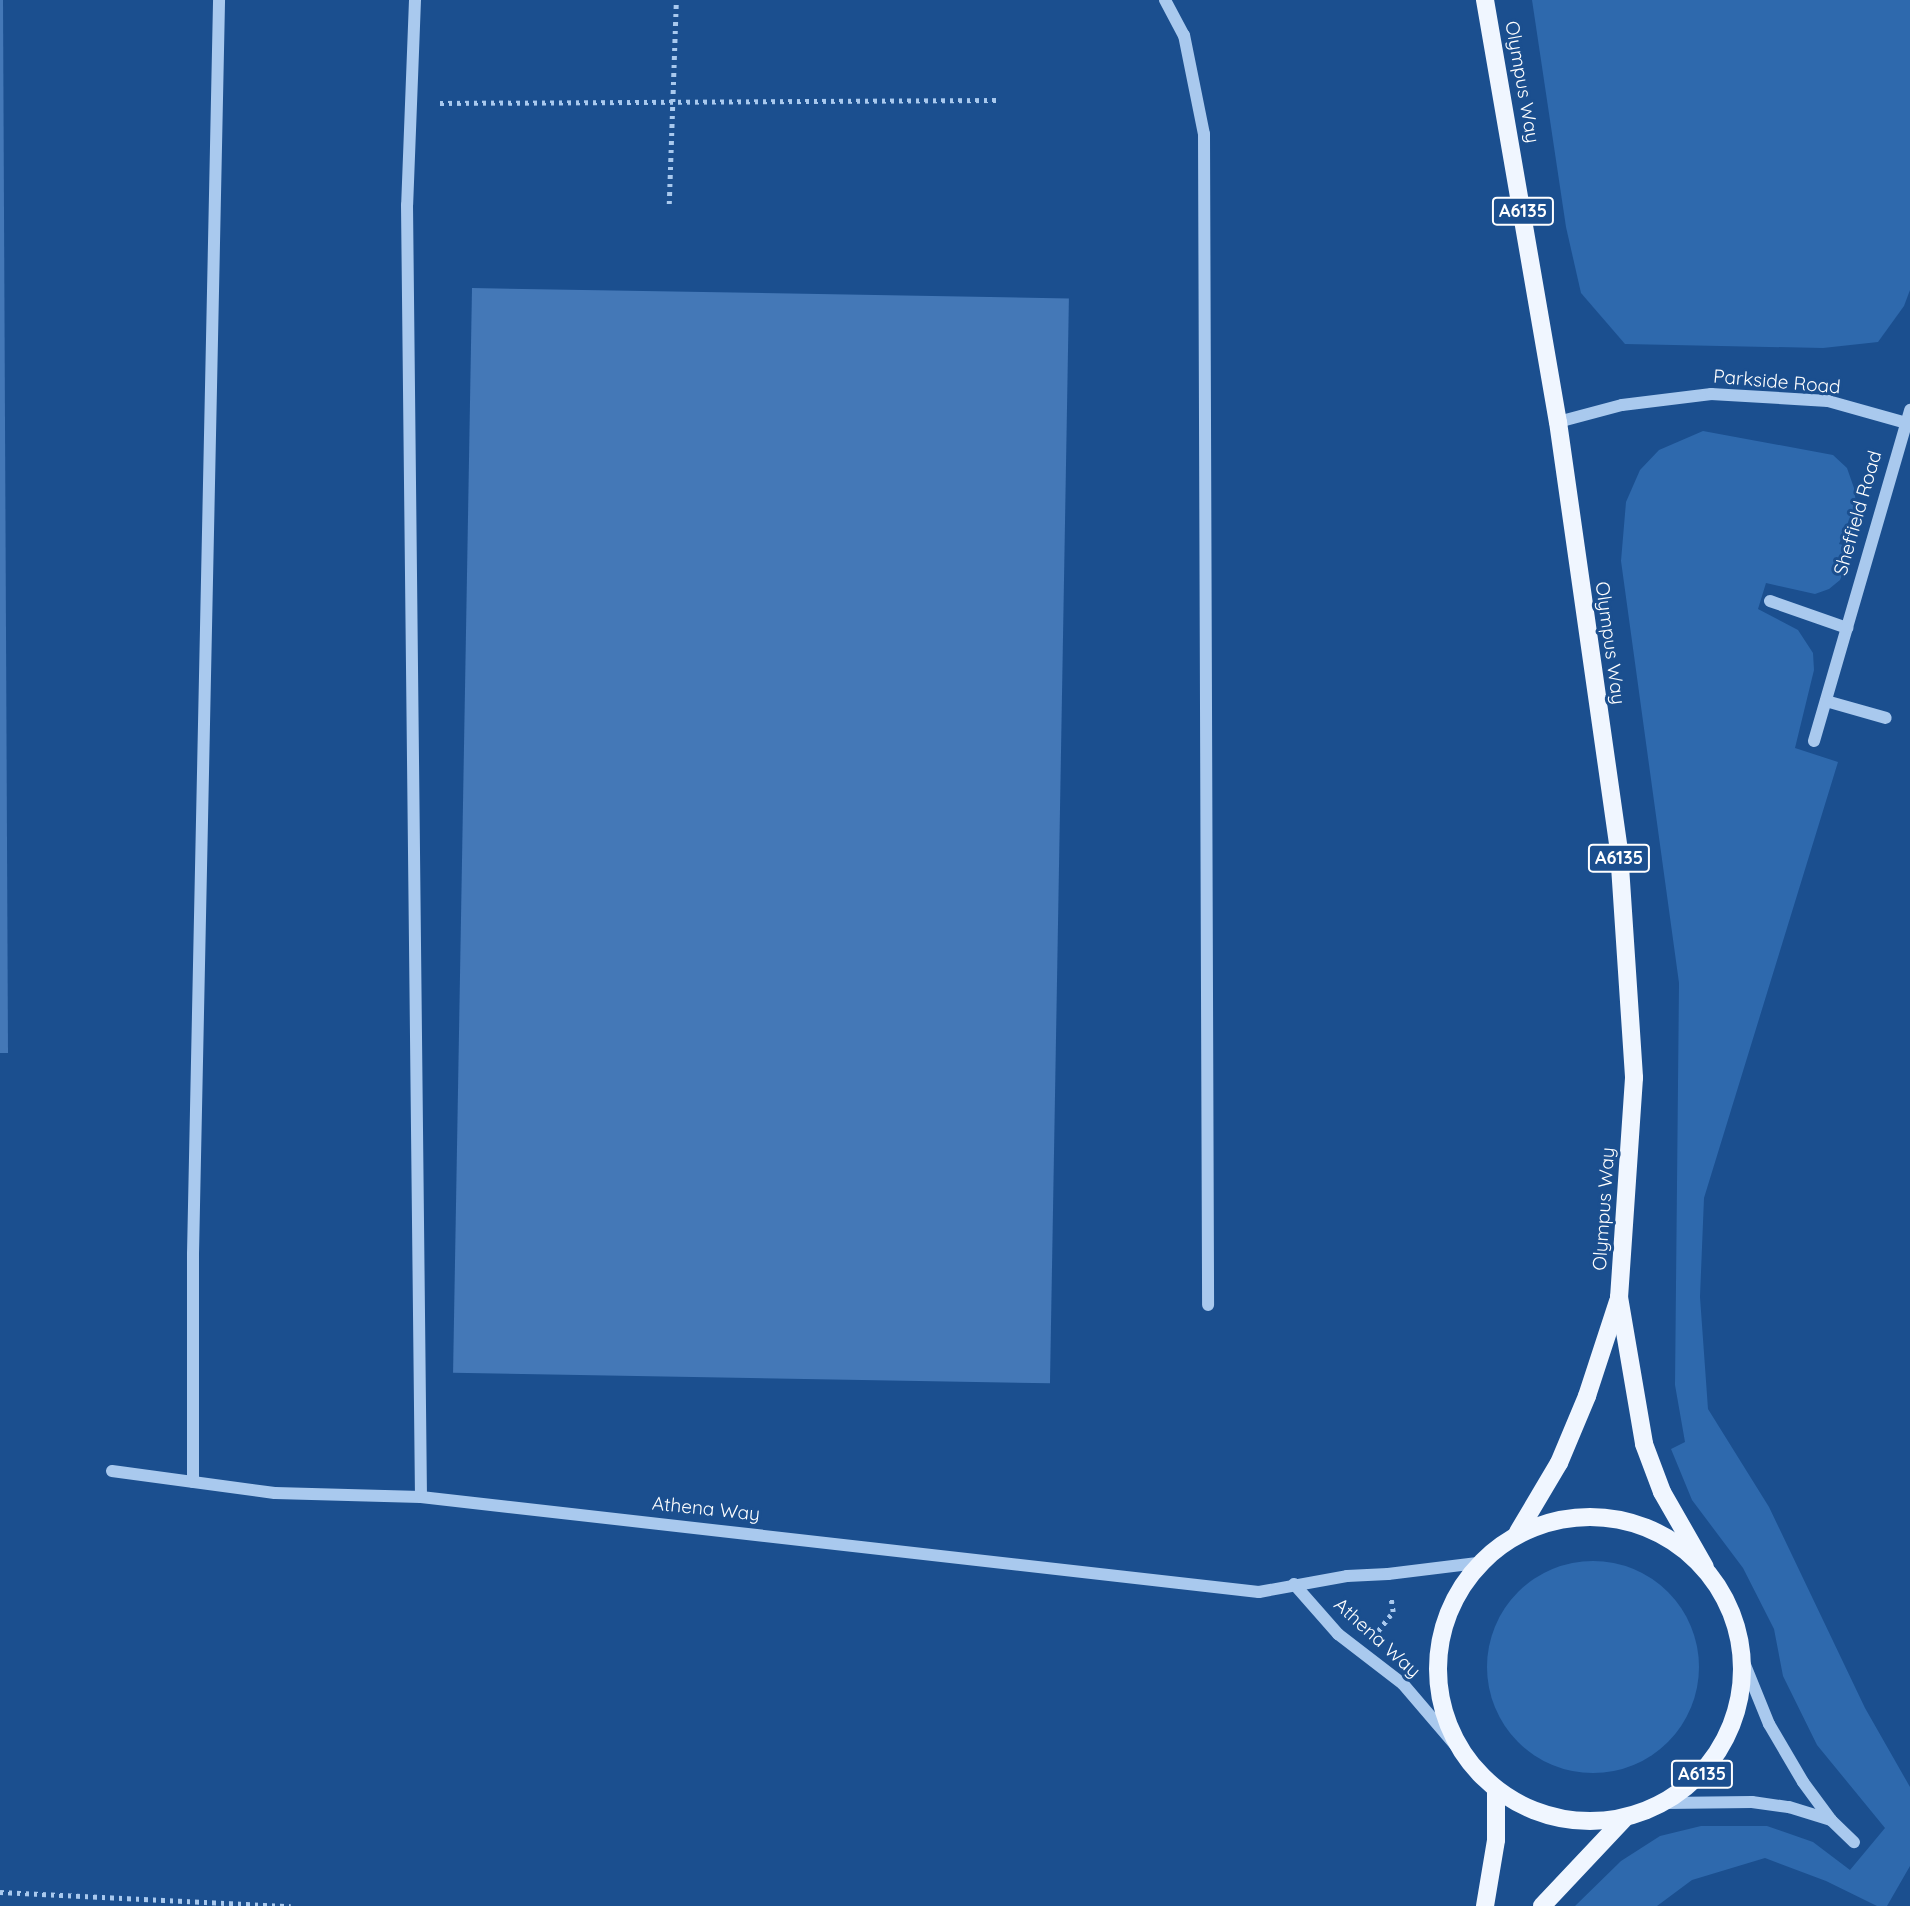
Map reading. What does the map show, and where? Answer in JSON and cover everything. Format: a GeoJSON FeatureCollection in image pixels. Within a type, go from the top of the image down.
{"type":"FeatureCollection","features":[{"type":"Feature","properties":{"kind":"main road","name":"Olympus Way"},"geometry":{"type":"LineString","coordinates":[[1485,0],[1558,422],[1619,851],[1634,1078],[1619,1297],[1644,1444],[1662,1492],[1732,1610],[1743,1660],[1740,1703],[1724,1743],[1699,1777],[1665,1803],[1625,1818],[1582,1822],[1541,1814],[1496,1790],[1461,1752],[1441,1706],[1437,1655],[1449,1606],[1477,1563],[1518,1532],[1567,1516],[1617,1517],[1665,1535],[1705,1567]]}},
{"type":"Feature","properties":{"kind":"main road","name":"Olympus Way"},"geometry":{"type":"LineString","coordinates":[[1518,1532],[1559,1464],[1587,1396],[1619,1297]]}},
{"type":"Feature","properties":{"kind":"main road"},"geometry":{"type":"LineString","coordinates":[[1485,1906],[1496,1840],[1496,1790]]}},
{"type":"Feature","properties":{"kind":"main road","name":"A6135"},"geometry":{"type":"LineString","coordinates":[[1542,1906],[1625,1818]]}},
{"type":"Feature","properties":{"kind":"street"},"geometry":{"type":"LineString","coordinates":[[193,1482],[193,1254],[219,0]]}},
{"type":"Feature","properties":{"kind":"street"},"geometry":{"type":"LineString","coordinates":[[415,0],[407,205],[421,1497]]}},
{"type":"Feature","properties":{"kind":"street"},"geometry":{"type":"LineString","coordinates":[[1165,0],[1184,35],[1204,134],[1208,1305]]}},
{"type":"Feature","properties":{"kind":"street","name":"Parkside Road"},"geometry":{"type":"LineString","coordinates":[[1558,422],[1622,405],[1711,394],[1828,401],[1909,419]]}},
{"type":"Feature","properties":{"kind":"street","name":"Sheffield Road"},"geometry":{"type":"LineString","coordinates":[[1814,741],[1909,419]]}},
{"type":"Feature","properties":{"kind":"street"},"geometry":{"type":"LineString","coordinates":[[1770,601],[1847,628]]}},
{"type":"Feature","properties":{"kind":"street"},"geometry":{"type":"LineString","coordinates":[[1826,701],[1886,719]]}},
{"type":"Feature","properties":{"kind":"street","name":"Athena Way"},"geometry":{"type":"LineString","coordinates":[[112,1471],[275,1493],[421,1497],[1259,1592],[1347,1576],[1477,1563]]}},
{"type":"Feature","properties":{"kind":"street","name":"Athena Way"},"geometry":{"type":"LineString","coordinates":[[1294,1584],[1338,1634],[1403,1684],[1461,1752]]}},
{"type":"Feature","properties":{"kind":"street"},"geometry":{"type":"LineString","coordinates":[[1743,1660],[1769,1724],[1803,1782],[1832,1820],[1854,1842]]}},
{"type":"Feature","properties":{"kind":"street"},"geometry":{"type":"LineString","coordinates":[[1665,1803],[1752,1802],[1789,1807],[1832,1820]]}},
{"type":"Feature","properties":{"kind":"path"},"geometry":{"type":"LineString","coordinates":[[669,204],[676,0]]}},
{"type":"Feature","properties":{"kind":"path"},"geometry":{"type":"LineString","coordinates":[[411,103],[997,100]]}},
{"type":"Feature","properties":{"kind":"path"},"geometry":{"type":"LineString","coordinates":[[1363,1653],[1393,1612],[1388,1574]]}},
{"type":"Feature","properties":{"kind":"path"},"geometry":{"type":"LineString","coordinates":[[0,1892],[292,1906]]}},
{"type":"Feature","properties":{"kind":"shaded area"},"geometry":{"type":"Polygon","coordinates":[[[1532,0],[1910,0],[1910,290],[1904,306],[1878,342],[1823,348],[1625,344],[1581,293],[1566,227],[1532,0]]]}},
{"type":"Feature","properties":{"kind":"shaded area"},"geometry":{"type":"Polygon","coordinates":[[[1703,431],[1833,455],[1847,468],[1856,504],[1839,544],[1854,548],[1840,580],[1829,589],[1815,594],[1766,583],[1758,609],[1798,630],[1813,653],[1814,670],[1795,748],[1838,762],[1704,1198],[1700,1297],[1708,1409],[1769,1507],[1865,1708],[1910,1787],[1910,1866],[1887,1906],[1877,1906],[1826,1881],[1765,1858],[1692,1880],[1657,1906],[1575,1906],[1621,1861],[1660,1836],[1701,1826],[1767,1826],[1813,1842],[1850,1870],[1885,1828],[1817,1745],[1783,1676],[1774,1629],[1743,1568],[1692,1500],[1671,1449],[1685,1442],[1675,1385],[1679,983],[1621,561],[1626,502],[1640,470],[1659,450],[1703,431]]]}},
{"type":"Feature","properties":{"kind":"shaded area"},"geometry":{"type":"Polygon","coordinates":[[[1593,1561],[1634,1569],[1668,1592],[1691,1626],[1699,1667],[1691,1708],[1668,1742],[1634,1765],[1593,1773],[1552,1765],[1518,1742],[1495,1708],[1487,1667],[1495,1626],[1518,1592],[1552,1569],[1593,1561]]]}},
{"type":"Feature","properties":{"kind":"building"},"geometry":{"type":"Polygon","coordinates":[[[0,0],[3,0],[8,1053],[0,1053],[0,0]]]}},
{"type":"Feature","properties":{"kind":"building"},"geometry":{"type":"Polygon","coordinates":[[[472,288],[1069,298],[1050,1383],[453,1373],[472,288]]]}}]}
